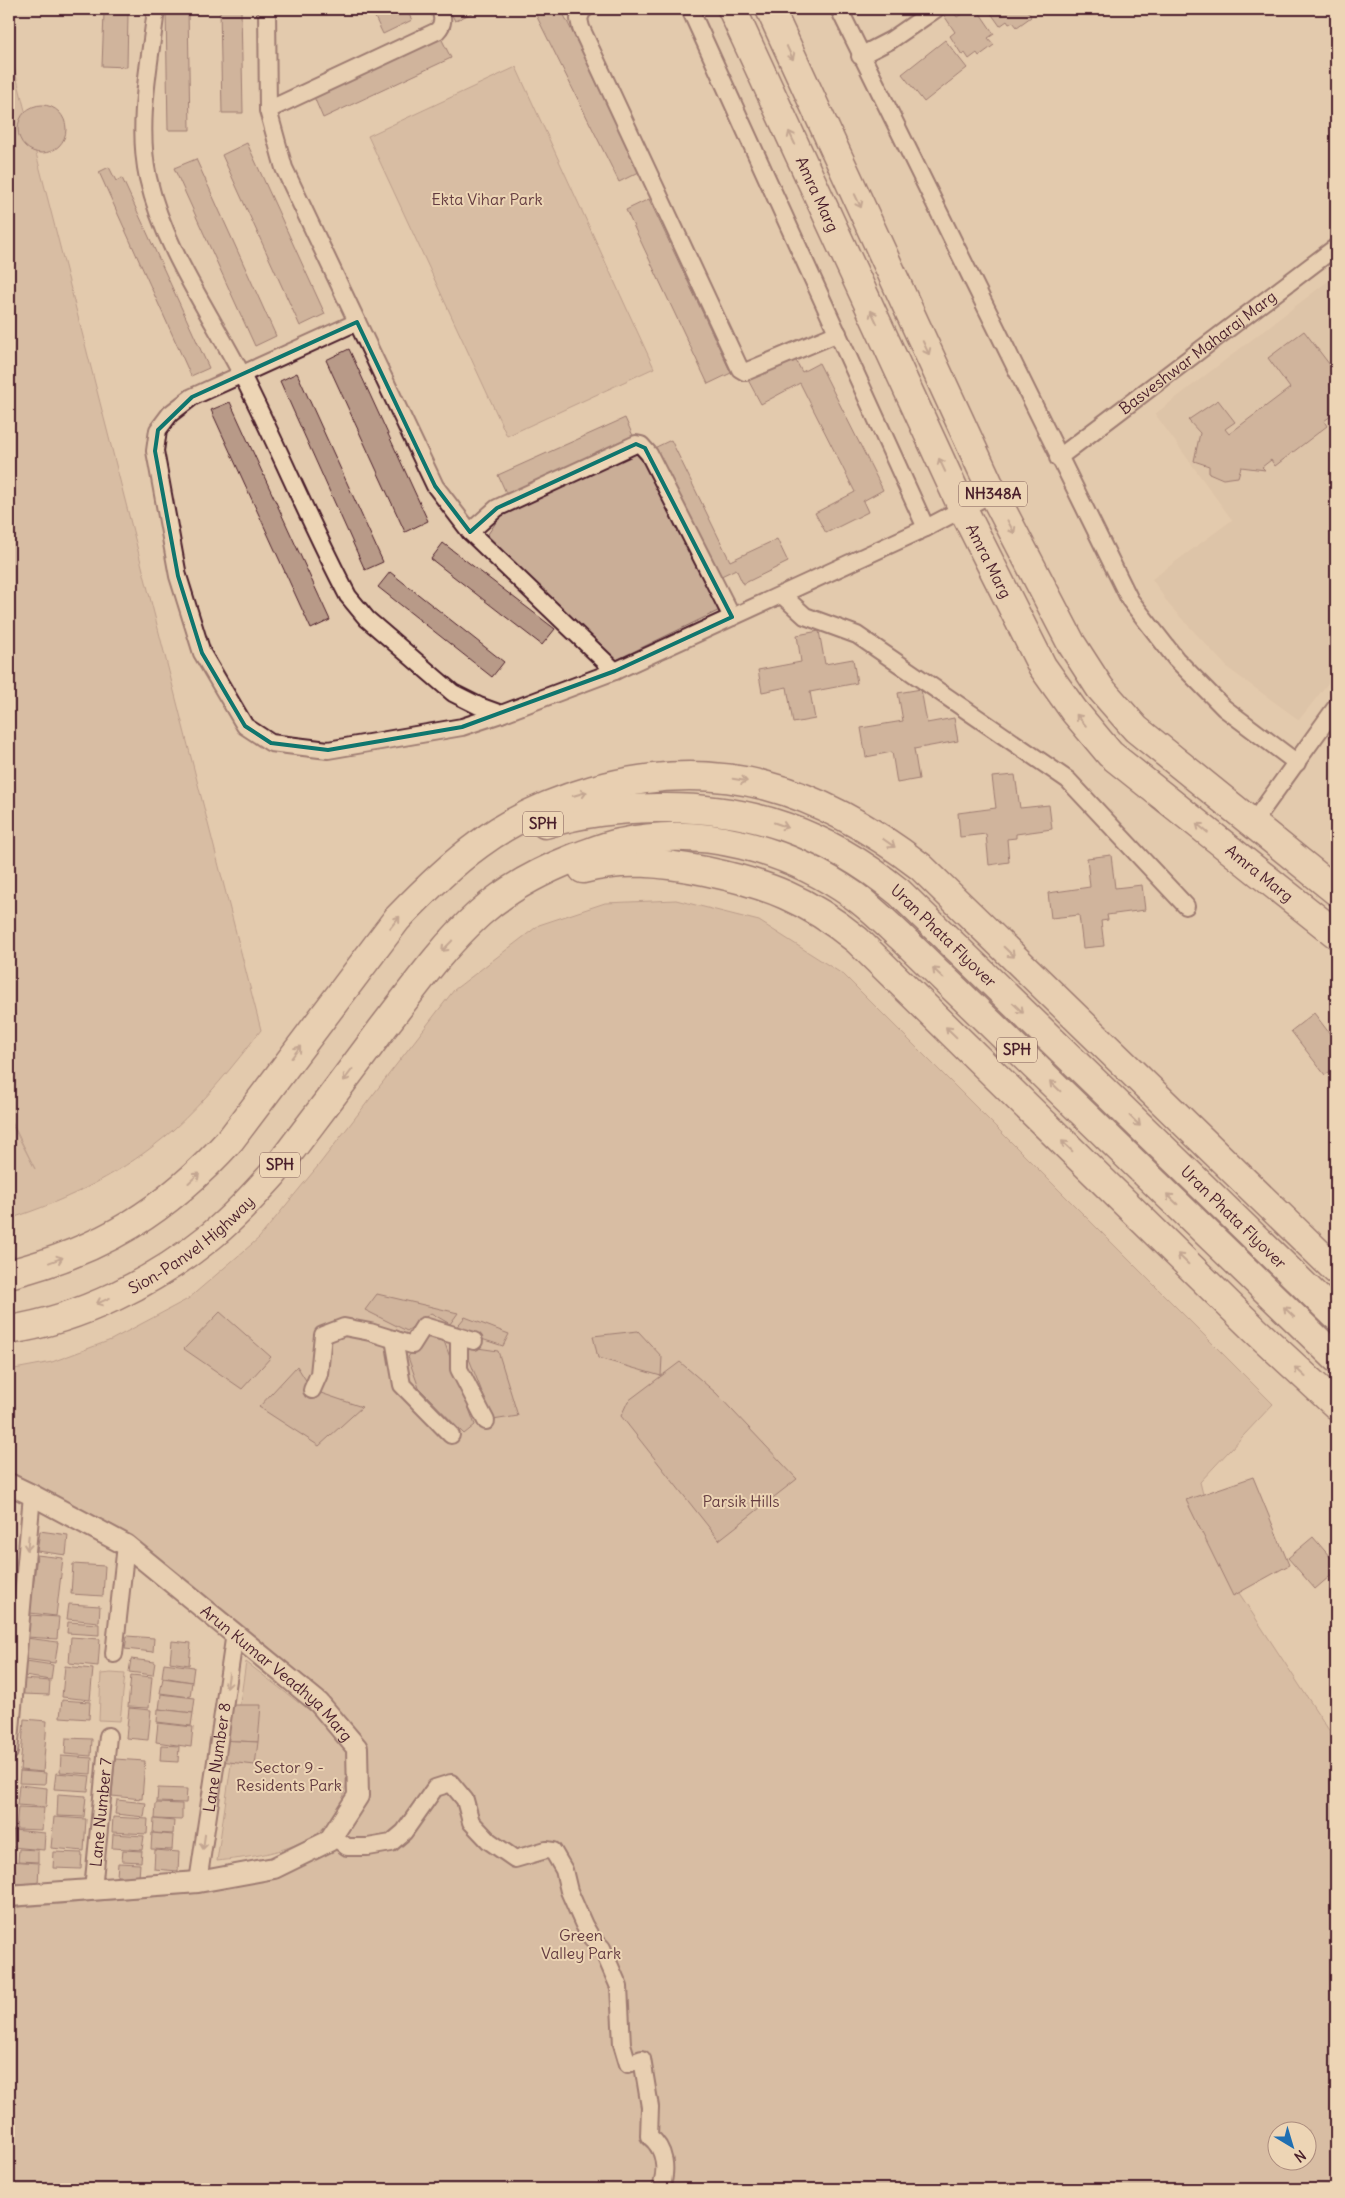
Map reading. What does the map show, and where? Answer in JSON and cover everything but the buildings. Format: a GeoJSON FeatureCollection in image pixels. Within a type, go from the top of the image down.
{"type":"FeatureCollection","features":[{"type":"Feature","properties":{"kind":"highway","name":"Amra Marg"},"geometry":{"type":"LineString","coordinates":[[732,9],[963,509],[1042,666],[1074,711],[1110,754],[1336,934]]}},
{"type":"Feature","properties":{"kind":"highway","name":"NH348A"},"geometry":{"type":"LineString","coordinates":[[770,9],[993,493],[1071,643],[1100,688],[1136,729],[1336,891]]}},
{"type":"Feature","properties":{"kind":"highway"},"geometry":{"type":"LineString","coordinates":[[449,870],[477,845],[504,827],[539,809],[572,796],[646,777],[719,776],[756,783],[792,793],[827,807],[860,824],[892,844],[921,867],[1336,1270]]}},
{"type":"Feature","properties":{"kind":"highway","name":"Uran Phata Flyover"},"geometry":{"type":"LineString","coordinates":[[449,870],[488,846],[509,836],[543,824],[585,813],[612,809],[714,809],[748,815],[781,824],[844,852],[899,892],[1336,1316]]}},
{"type":"Feature","properties":{"kind":"highway","name":"Uran Phata Flyover"},"geometry":{"type":"LineString","coordinates":[[481,912],[506,892],[560,864],[618,843],[647,838],[711,839],[771,853],[808,868],[854,896],[901,937],[1336,1358]]}},
{"type":"Feature","properties":{"kind":"highway"},"geometry":{"type":"LineString","coordinates":[[481,912],[509,896],[564,874],[593,866],[647,862],[677,865],[734,876],[761,884],[812,907],[835,922],[857,940],[1255,1330],[1336,1405]]}},
{"type":"Feature","properties":{"kind":"highway","name":"SPH"},"geometry":{"type":"LineString","coordinates":[[9,1274],[78,1252],[112,1236],[176,1194],[205,1168],[231,1140],[397,919],[449,870]]}},
{"type":"Feature","properties":{"kind":"highway","name":"Sion-Panvel Highway"},"geometry":{"type":"LineString","coordinates":[[9,1330],[57,1318],[98,1303],[138,1284],[175,1262],[211,1236],[243,1207],[273,1174],[439,955],[481,912]]}},
{"type":"Feature","properties":{"kind":"highway"},"geometry":{"type":"LineString","coordinates":[[1293,1228],[1336,1249]]}},
{"type":"Feature","properties":{"kind":"street"},"geometry":{"type":"LineString","coordinates":[[156,9],[143,124],[148,177],[162,222],[180,262],[242,375],[348,596],[367,619],[453,693],[501,714]]}},
{"type":"Feature","properties":{"kind":"street"},"geometry":{"type":"LineString","coordinates":[[267,9],[268,110],[284,168],[435,486],[470,532],[615,671]]}},
{"type":"Feature","properties":{"kind":"street"},"geometry":{"type":"LineString","coordinates":[[268,110],[437,31],[441,27],[443,18],[440,9]]}},
{"type":"Feature","properties":{"kind":"street"},"geometry":{"type":"LineString","coordinates":[[585,9],[582,11],[579,20],[581,28],[740,369],[745,372],[838,333]]}},
{"type":"Feature","properties":{"kind":"street"},"geometry":{"type":"LineString","coordinates":[[690,9],[926,528]]}},
{"type":"Feature","properties":{"kind":"street"},"geometry":{"type":"LineString","coordinates":[[839,9],[860,56],[1130,600],[1176,659],[1224,708],[1298,763]]}},
{"type":"Feature","properties":{"kind":"street"},"geometry":{"type":"LineString","coordinates":[[860,56],[891,40],[936,9]]}},
{"type":"Feature","properties":{"kind":"street","name":"Basveshwar Maharaj Marg"},"geometry":{"type":"LineString","coordinates":[[1058,458],[1336,247]]}},
{"type":"Feature","properties":{"kind":"street"},"geometry":{"type":"LineString","coordinates":[[356,322],[192,397],[170,414],[158,430],[155,451],[178,576],[202,653],[245,726],[271,743],[328,750],[462,728],[615,671],[926,528],[993,493]]}},
{"type":"Feature","properties":{"kind":"street"},"geometry":{"type":"LineString","coordinates":[[470,532],[497,508],[636,444],[641,445],[650,454],[732,617]]}},
{"type":"Feature","properties":{"kind":"street"},"geometry":{"type":"LineString","coordinates":[[782,595],[805,616],[857,635],[1068,780],[1186,906]]}},
{"type":"Feature","properties":{"kind":"street"},"geometry":{"type":"LineString","coordinates":[[1252,824],[1298,763],[1336,707]]}},
{"type":"Feature","properties":{"kind":"street"},"geometry":{"type":"LineString","coordinates":[[312,1390],[319,1374],[323,1335],[344,1327],[412,1345],[424,1326],[466,1339],[458,1369],[486,1421]]}},
{"type":"Feature","properties":{"kind":"street"},"geometry":{"type":"LineString","coordinates":[[394,1339],[402,1385],[451,1435]]}},
{"type":"Feature","properties":{"kind":"street","name":"Arun Kumar Veadhya Marg"},"geometry":{"type":"LineString","coordinates":[[9,1484],[126,1545],[319,1703],[357,1748],[358,1796],[328,1841],[274,1868],[198,1882],[9,1896]]}},
{"type":"Feature","properties":{"kind":"street"},"geometry":{"type":"LineString","coordinates":[[9,1752],[32,1495]]}},
{"type":"Feature","properties":{"kind":"street"},"geometry":{"type":"LineString","coordinates":[[114,1654],[126,1545]]}},
{"type":"Feature","properties":{"kind":"street","name":"Lane Number 8"},"geometry":{"type":"LineString","coordinates":[[198,1882],[235,1633]]}},
{"type":"Feature","properties":{"kind":"street","name":"Lane Number 7"},"geometry":{"type":"LineString","coordinates":[[93,1890],[108,1736]]}},
{"type":"Feature","properties":{"kind":"street"},"geometry":{"type":"LineString","coordinates":[[332,1835],[347,1847],[368,1848],[391,1843],[404,1832],[435,1788],[451,1783],[465,1800],[472,1822],[489,1841],[515,1859],[546,1850],[553,1851],[564,1870],[569,1891],[584,1925],[591,1937],[602,1948],[619,1987],[622,2044],[628,2064],[642,2058],[650,2106],[649,2136],[658,2143],[665,2161],[661,2189]]}},
{"type":"Feature","properties":{"kind":"highlighted area"},"geometry":{"type":"Polygon","coordinates":[[[357,322],[435,486],[470,532],[497,508],[636,444],[645,448],[732,617],[615,671],[462,727],[328,750],[271,743],[245,726],[202,653],[178,576],[155,451],[158,430],[192,397],[357,322]]]}},
{"type":"Feature","properties":{"kind":"shaded area"},"geometry":{"type":"Polygon","coordinates":[[[1336,275],[1336,673],[1299,720],[1229,669],[1169,605],[1152,579],[1232,520],[1155,414],[1336,275]]]}},
{"type":"Feature","properties":{"kind":"green space"},"geometry":{"type":"Polygon","coordinates":[[[9,48],[261,1030],[230,1069],[185,1119],[155,1145],[116,1172],[74,1194],[9,1219],[9,1119],[35,1169],[9,1116],[9,48]]]}},
{"type":"Feature","properties":{"kind":"green space","name":"Ekta Vihar Park"},"geometry":{"type":"Polygon","coordinates":[[[516,67],[654,368],[507,436],[368,136],[516,67]]]}},
{"type":"Feature","properties":{"kind":"green space"},"geometry":{"type":"Polygon","coordinates":[[[639,449],[722,609],[616,660],[491,543],[488,534],[501,515],[639,449]]]}},
{"type":"Feature","properties":{"kind":"green space","name":"Parsik Hills"},"geometry":{"type":"Polygon","coordinates":[[[676,900],[759,921],[844,975],[1273,1404],[1200,1482],[1220,1564],[1336,1741],[1336,2189],[9,2189],[9,1908],[200,1893],[278,1878],[336,1848],[365,1804],[347,1772],[343,1796],[334,1815],[320,1830],[303,1841],[283,1849],[261,1855],[217,1861],[246,1662],[299,1703],[235,1620],[132,1539],[9,1471],[9,1370],[52,1362],[111,1340],[188,1299],[259,1238],[318,1166],[454,990],[539,925],[605,903],[676,900]]]}},
{"type":"Feature","properties":{"kind":"green space"},"geometry":{"type":"Polygon","coordinates":[[[101,1674],[125,1674],[120,1721],[99,1720],[101,1674]]]}},
{"type":"Feature","properties":{"kind":"park label","name":"Sector 9 - Residents Park"},"geometry":{"type":"Point","coordinates":[289,1776]}},
{"type":"Feature","properties":{"kind":"park label","name":"Green Valley Park"},"geometry":{"type":"Point","coordinates":[581,1944]}}]}
